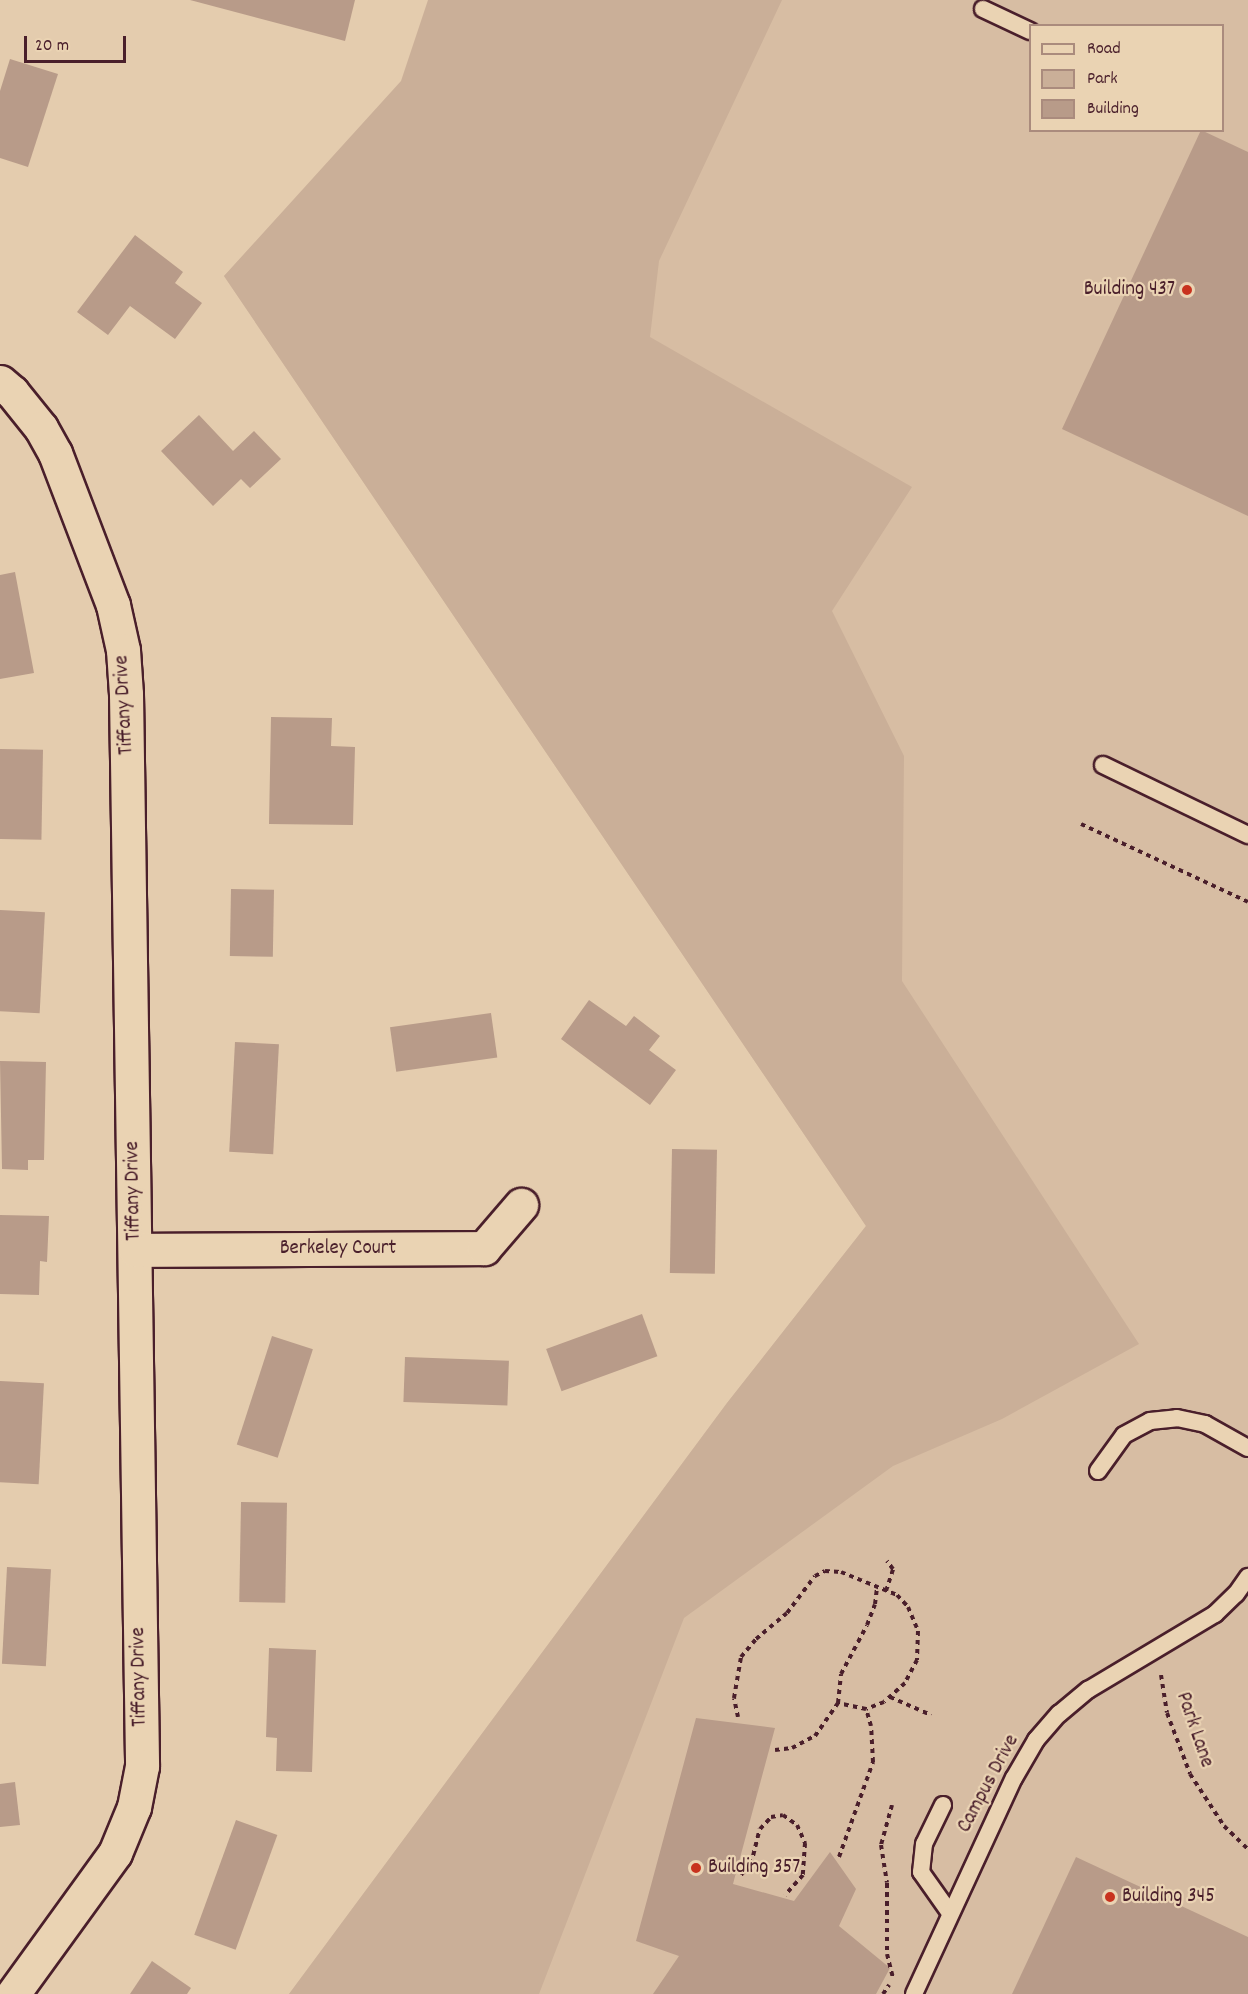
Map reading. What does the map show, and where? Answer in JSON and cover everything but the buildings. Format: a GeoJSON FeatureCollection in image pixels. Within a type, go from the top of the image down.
{"type":"FeatureCollection","features":[{"type":"Feature","properties":{"kind":"street","name":"Tiffany Drive"},"geometry":{"type":"LineString","coordinates":[[0,382],[12,392],[41,428],[55,453],[113,605],[123,650],[126,694],[142,1767],[134,1808],[115,1853],[13,1994]]}},
{"type":"Feature","properties":{"kind":"street","name":"Berkeley Court"},"geometry":{"type":"LineString","coordinates":[[135,1250],[484,1248],[521,1205]]}},
{"type":"Feature","properties":{"kind":"lane"},"geometry":{"type":"LineString","coordinates":[[983,9],[1029,31]]}},
{"type":"Feature","properties":{"kind":"lane"},"geometry":{"type":"LineString","coordinates":[[1103,765],[1248,835]]}},
{"type":"Feature","properties":{"kind":"lane"},"geometry":{"type":"LineString","coordinates":[[1098,1471],[1124,1436],[1150,1421],[1177,1418],[1204,1424],[1248,1448]]}},
{"type":"Feature","properties":{"kind":"lane","name":"Campus Drive"},"geometry":{"type":"LineString","coordinates":[[914,1994],[1014,1778],[1036,1740],[1059,1714],[1088,1690],[1242,1597],[1248,1577]]}},
{"type":"Feature","properties":{"kind":"lane"},"geometry":{"type":"LineString","coordinates":[[943,1805],[924,1844],[921,1872],[950,1913]]}},
{"type":"Feature","properties":{"kind":"path"},"geometry":{"type":"LineString","coordinates":[[1081,824],[1248,902]]}},
{"type":"Feature","properties":{"kind":"path"},"geometry":{"type":"LineString","coordinates":[[886,1591],[893,1569],[887,1561]]}},
{"type":"Feature","properties":{"kind":"path"},"geometry":{"type":"LineString","coordinates":[[738,1717],[734,1698],[741,1657],[756,1639],[787,1613],[815,1576],[825,1571],[841,1572],[897,1595],[908,1607],[918,1631],[917,1660],[905,1683],[890,1697],[866,1709],[838,1702]]}},
{"type":"Feature","properties":{"kind":"path"},"geometry":{"type":"LineString","coordinates":[[775,1750],[792,1748],[815,1736],[838,1702],[841,1674],[867,1625],[875,1604],[877,1587]]}},
{"type":"Feature","properties":{"kind":"path","name":"Park Lane"},"geometry":{"type":"LineString","coordinates":[[1161,1675],[1167,1713],[1190,1774],[1224,1826],[1248,1849]]}},
{"type":"Feature","properties":{"kind":"path"},"geometry":{"type":"LineString","coordinates":[[890,1697],[930,1715]]}},
{"type":"Feature","properties":{"kind":"path"},"geometry":{"type":"LineString","coordinates":[[839,1857],[873,1762],[871,1726],[866,1709]]}},
{"type":"Feature","properties":{"kind":"path"},"geometry":{"type":"LineString","coordinates":[[892,1805],[881,1845],[887,1883],[887,1954],[893,1979]]}},
{"type":"Feature","properties":{"kind":"path"},"geometry":{"type":"LineString","coordinates":[[741,1875],[751,1864],[760,1829],[771,1817],[783,1815],[797,1825],[806,1843],[803,1875],[785,1895]]}},
{"type":"Feature","properties":{"kind":"shaded area"},"geometry":{"type":"Polygon","coordinates":[[[484,0],[1248,0],[1248,1994],[289,1994],[727,1403],[866,1226],[224,276],[484,0]]]}},
{"type":"Feature","properties":{"kind":"green space"},"geometry":{"type":"Polygon","coordinates":[[[428,0],[782,0],[659,261],[650,337],[912,487],[832,611],[904,756],[902,981],[1139,1344],[1002,1419],[893,1466],[684,1618],[539,1994],[289,1994],[727,1403],[866,1226],[224,276],[401,81],[428,0]]]}},
{"type":"Feature","properties":{"kind":"place","name":"Building 437"},"geometry":{"type":"Point","coordinates":[1187,290]}},
{"type":"Feature","properties":{"kind":"place","name":"Building 357"},"geometry":{"type":"Point","coordinates":[696,1868]}},
{"type":"Feature","properties":{"kind":"place","name":"Building 345"},"geometry":{"type":"Point","coordinates":[1110,1897]}}]}
